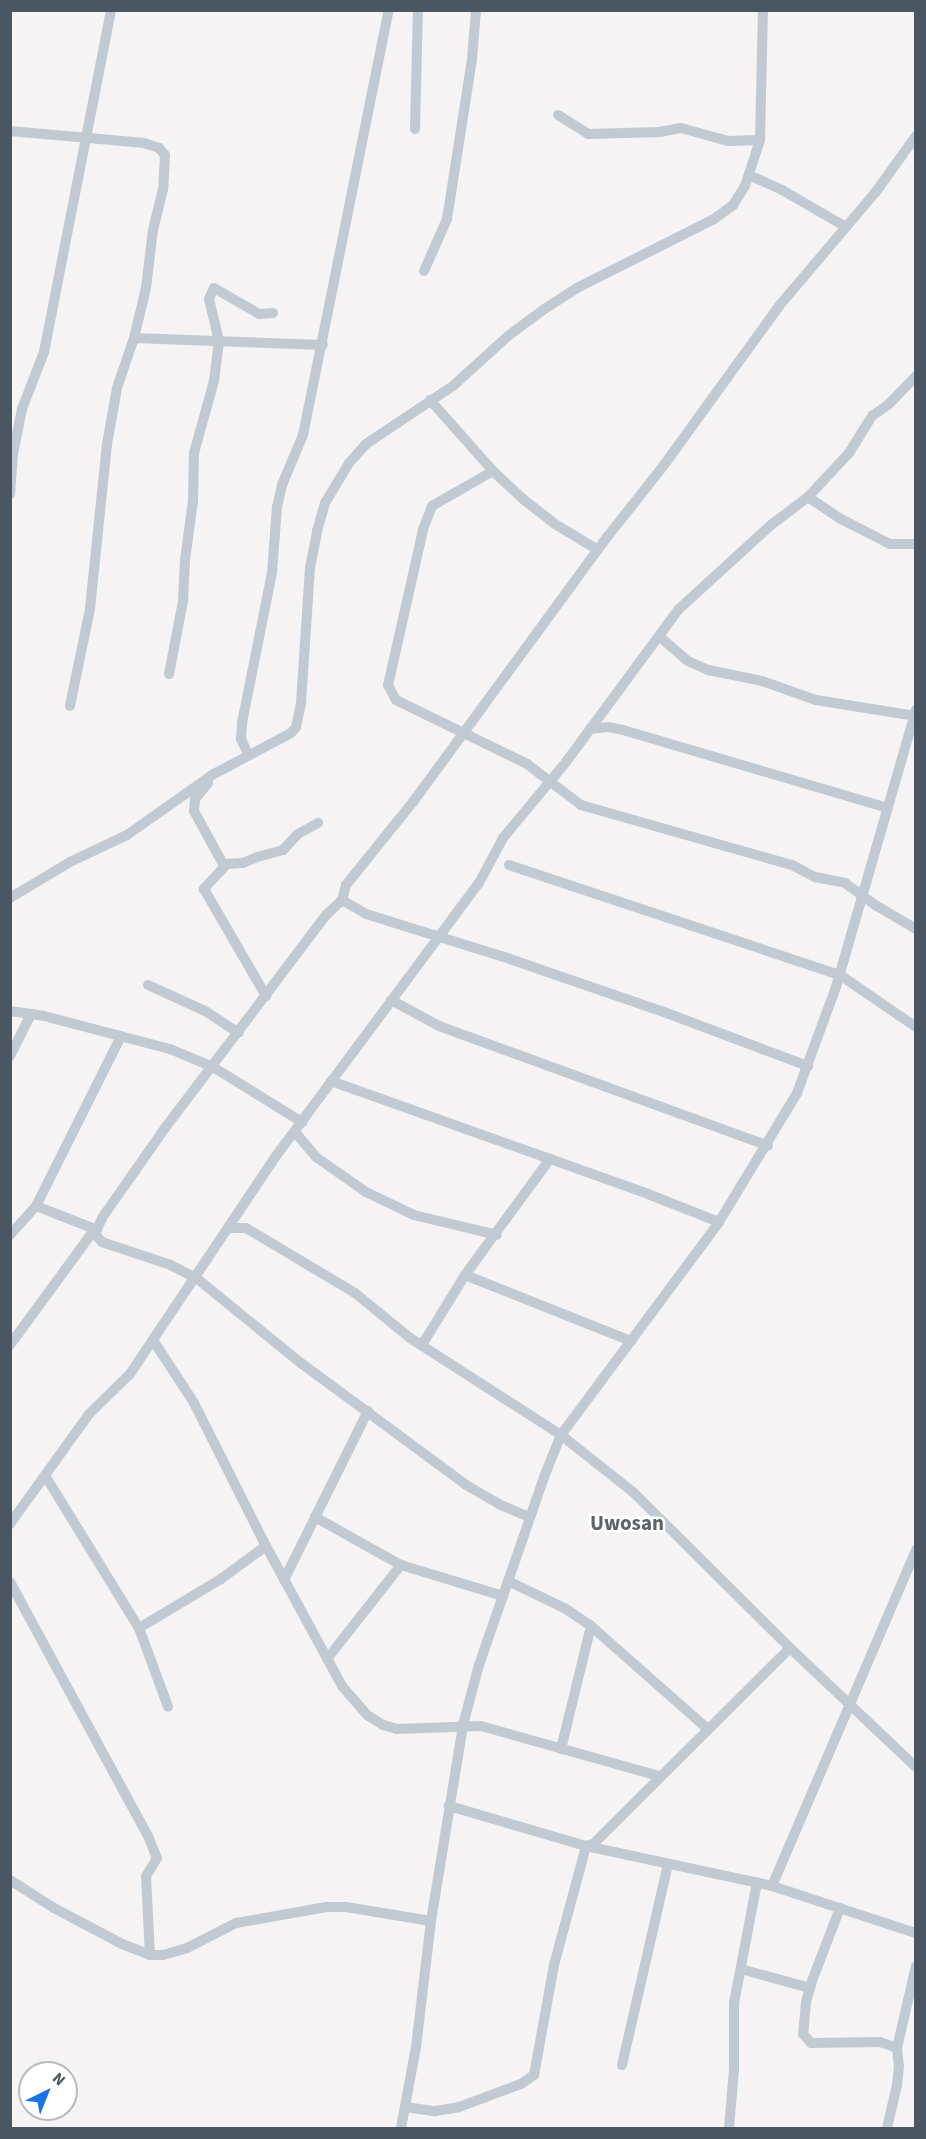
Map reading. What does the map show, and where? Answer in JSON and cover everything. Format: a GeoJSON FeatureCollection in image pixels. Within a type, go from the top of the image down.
{"type":"FeatureCollection","features":[{"type":"Feature","properties":{"kind":"street"},"geometry":{"type":"LineString","coordinates":[[10,494],[13,454],[20,420],[44,352],[111,10]]}},
{"type":"Feature","properties":{"kind":"street"},"geometry":{"type":"LineString","coordinates":[[248,754],[241,739],[242,723],[273,573],[282,485],[303,435],[323,345],[388,10]]}},
{"type":"Feature","properties":{"kind":"street"},"geometry":{"type":"LineString","coordinates":[[415,129],[418,10]]}},
{"type":"Feature","properties":{"kind":"street"},"geometry":{"type":"LineString","coordinates":[[424,271],[449,211],[472,59],[476,10]]}},
{"type":"Feature","properties":{"kind":"street"},"geometry":{"type":"LineString","coordinates":[[10,898],[70,862],[127,835],[216,773],[248,754],[283,740],[296,727],[301,703],[310,568],[324,503],[349,463],[366,444],[454,385],[508,336],[577,288],[681,237],[714,219],[733,205],[745,186],[760,140],[763,10]]}},
{"type":"Feature","properties":{"kind":"street"},"geometry":{"type":"LineString","coordinates":[[558,116],[588,134],[660,132],[681,128],[728,141],[760,140]]}},
{"type":"Feature","properties":{"kind":"street"},"geometry":{"type":"LineString","coordinates":[[10,131],[144,143],[159,147],[165,155],[163,189],[153,230],[146,288],[134,338],[117,388],[107,444],[90,609],[70,706]]}},
{"type":"Feature","properties":{"kind":"street"},"geometry":{"type":"LineString","coordinates":[[10,1345],[95,1230],[165,1128],[326,915],[342,900],[346,885],[464,733],[598,550],[664,465],[779,306],[875,193],[915,136]]}},
{"type":"Feature","properties":{"kind":"street"},"geometry":{"type":"LineString","coordinates":[[751,176],[782,190],[846,227]]}},
{"type":"Feature","properties":{"kind":"street"},"geometry":{"type":"LineString","coordinates":[[169,674],[183,601],[185,560],[193,501],[194,453],[214,381],[219,341],[209,299],[214,288],[260,314],[273,313]]}},
{"type":"Feature","properties":{"kind":"street"},"geometry":{"type":"LineString","coordinates":[[134,338],[323,345]]}},
{"type":"Feature","properties":{"kind":"street"},"geometry":{"type":"LineString","coordinates":[[10,1524],[46,1477],[89,1414],[130,1374],[182,1293],[196,1278],[302,1122],[479,883],[503,838],[551,780],[688,599],[771,525],[808,497],[849,453],[872,416],[888,405],[915,376]]}},
{"type":"Feature","properties":{"kind":"street"},"geometry":{"type":"LineString","coordinates":[[430,400],[493,471],[555,524],[598,550]]}},
{"type":"Feature","properties":{"kind":"street"},"geometry":{"type":"LineString","coordinates":[[493,471],[432,506],[423,530],[388,685],[396,700],[527,764],[551,780],[570,798],[597,811],[792,865],[809,875],[845,883],[915,929]]}},
{"type":"Feature","properties":{"kind":"street"},"geometry":{"type":"LineString","coordinates":[[808,497],[839,518],[890,543],[915,544]]}},
{"type":"Feature","properties":{"kind":"street"},"geometry":{"type":"LineString","coordinates":[[413,2128],[401,2127],[422,2003],[430,1921],[463,1725],[530,1517],[561,1435],[719,1222],[768,1146],[797,1093],[840,975],[915,714],[816,699],[762,681],[708,670],[688,661],[659,636]]}},
{"type":"Feature","properties":{"kind":"street"},"geometry":{"type":"LineString","coordinates":[[590,729],[608,727],[623,730],[888,808]]}},
{"type":"Feature","properties":{"kind":"street"},"geometry":{"type":"LineString","coordinates":[[216,773],[195,799],[194,811],[223,864],[243,864],[257,856],[283,850],[298,834],[318,823]]}},
{"type":"Feature","properties":{"kind":"street"},"geometry":{"type":"LineString","coordinates":[[226,865],[204,889],[266,996]]}},
{"type":"Feature","properties":{"kind":"street"},"geometry":{"type":"LineString","coordinates":[[509,865],[840,975],[915,1027]]}},
{"type":"Feature","properties":{"kind":"street"},"geometry":{"type":"LineString","coordinates":[[342,900],[366,914],[664,1012],[808,1066]]}},
{"type":"Feature","properties":{"kind":"street"},"geometry":{"type":"LineString","coordinates":[[148,985],[205,1011],[239,1033]]}},
{"type":"Feature","properties":{"kind":"street"},"geometry":{"type":"LineString","coordinates":[[391,1000],[439,1026],[768,1146]]}},
{"type":"Feature","properties":{"kind":"street"},"geometry":{"type":"LineString","coordinates":[[10,1011],[32,1014],[170,1049],[213,1067],[302,1122]]}},
{"type":"Feature","properties":{"kind":"street"},"geometry":{"type":"LineString","coordinates":[[10,1056],[32,1014]]}},
{"type":"Feature","properties":{"kind":"street"},"geometry":{"type":"LineString","coordinates":[[10,1235],[36,1206],[121,1036]]}},
{"type":"Feature","properties":{"kind":"street"},"geometry":{"type":"LineString","coordinates":[[331,1082],[550,1159],[719,1222]]}},
{"type":"Feature","properties":{"kind":"street"},"geometry":{"type":"LineString","coordinates":[[295,1132],[316,1157],[366,1192],[414,1215],[497,1235]]}},
{"type":"Feature","properties":{"kind":"street"},"geometry":{"type":"LineString","coordinates":[[422,1345],[465,1275],[497,1235],[550,1159]]}},
{"type":"Feature","properties":{"kind":"street"},"geometry":{"type":"LineString","coordinates":[[36,1206],[95,1230]]}},
{"type":"Feature","properties":{"kind":"street"},"geometry":{"type":"LineString","coordinates":[[239,1213],[246,1228]]}},
{"type":"Feature","properties":{"kind":"street"},"geometry":{"type":"LineString","coordinates":[[230,1228],[246,1228],[355,1293],[422,1345],[561,1435],[633,1492],[790,1648],[915,1767]]}},
{"type":"Feature","properties":{"kind":"street"},"geometry":{"type":"LineString","coordinates":[[95,1230],[96,1238],[102,1242],[171,1265],[196,1278],[238,1314],[465,1485],[499,1504],[530,1517]]}},
{"type":"Feature","properties":{"kind":"street"},"geometry":{"type":"LineString","coordinates":[[465,1275],[631,1341]]}},
{"type":"Feature","properties":{"kind":"street"},"geometry":{"type":"LineString","coordinates":[[153,1340],[194,1403],[284,1580],[327,1659],[356,1704],[383,1725],[422,1729],[463,1725],[489,1727],[659,1776]]}},
{"type":"Feature","properties":{"kind":"street"},"geometry":{"type":"LineString","coordinates":[[284,1580],[368,1411]]}},
{"type":"Feature","properties":{"kind":"street"},"geometry":{"type":"LineString","coordinates":[[46,1477],[140,1628],[168,1707]]}},
{"type":"Feature","properties":{"kind":"street"},"geometry":{"type":"LineString","coordinates":[[315,1517],[401,1565],[503,1596]]}},
{"type":"Feature","properties":{"kind":"street"},"geometry":{"type":"LineString","coordinates":[[140,1628],[221,1579],[266,1546]]}},
{"type":"Feature","properties":{"kind":"street"},"geometry":{"type":"LineString","coordinates":[[772,1886],[915,1550]]}},
{"type":"Feature","properties":{"kind":"street"},"geometry":{"type":"LineString","coordinates":[[327,1659],[401,1565]]}},
{"type":"Feature","properties":{"kind":"street"},"geometry":{"type":"LineString","coordinates":[[508,1581],[566,1610],[591,1626],[708,1729]]}},
{"type":"Feature","properties":{"kind":"street"},"geometry":{"type":"LineString","coordinates":[[10,1582],[142,1826],[157,1858],[146,1876],[150,1955]]}},
{"type":"Feature","properties":{"kind":"street"},"geometry":{"type":"LineString","coordinates":[[561,1749],[591,1626]]}},
{"type":"Feature","properties":{"kind":"street"},"geometry":{"type":"LineString","coordinates":[[405,2107],[435,2111],[459,2107],[521,2084],[534,2075],[554,1965],[586,1846],[597,1840],[790,1648]]}},
{"type":"Feature","properties":{"kind":"street"},"geometry":{"type":"LineString","coordinates":[[449,1806],[586,1846],[772,1886],[915,1933]]}},
{"type":"Feature","properties":{"kind":"street"},"geometry":{"type":"LineString","coordinates":[[622,2065],[668,1864]]}},
{"type":"Feature","properties":{"kind":"street"},"geometry":{"type":"LineString","coordinates":[[10,1880],[54,1908],[122,1944],[150,1955],[163,1955],[187,1948],[236,1923],[327,1907],[346,1907],[430,1921]]}},
{"type":"Feature","properties":{"kind":"street"},"geometry":{"type":"LineString","coordinates":[[729,2128],[734,2070],[734,2003],[757,1882]]}},
{"type":"Feature","properties":{"kind":"street"},"geometry":{"type":"LineString","coordinates":[[840,1908],[810,1988],[803,2034],[807,2042],[880,2042],[897,2048]]}},
{"type":"Feature","properties":{"kind":"street"},"geometry":{"type":"LineString","coordinates":[[887,2128],[897,2085],[899,2066],[897,2048],[915,1966]]}},
{"type":"Feature","properties":{"kind":"street"},"geometry":{"type":"LineString","coordinates":[[741,1969],[810,1988]]}},
{"type":"Feature","properties":{"kind":"district","name":"Uwosan"},"geometry":{"type":"Point","coordinates":[627,1523]}}]}
